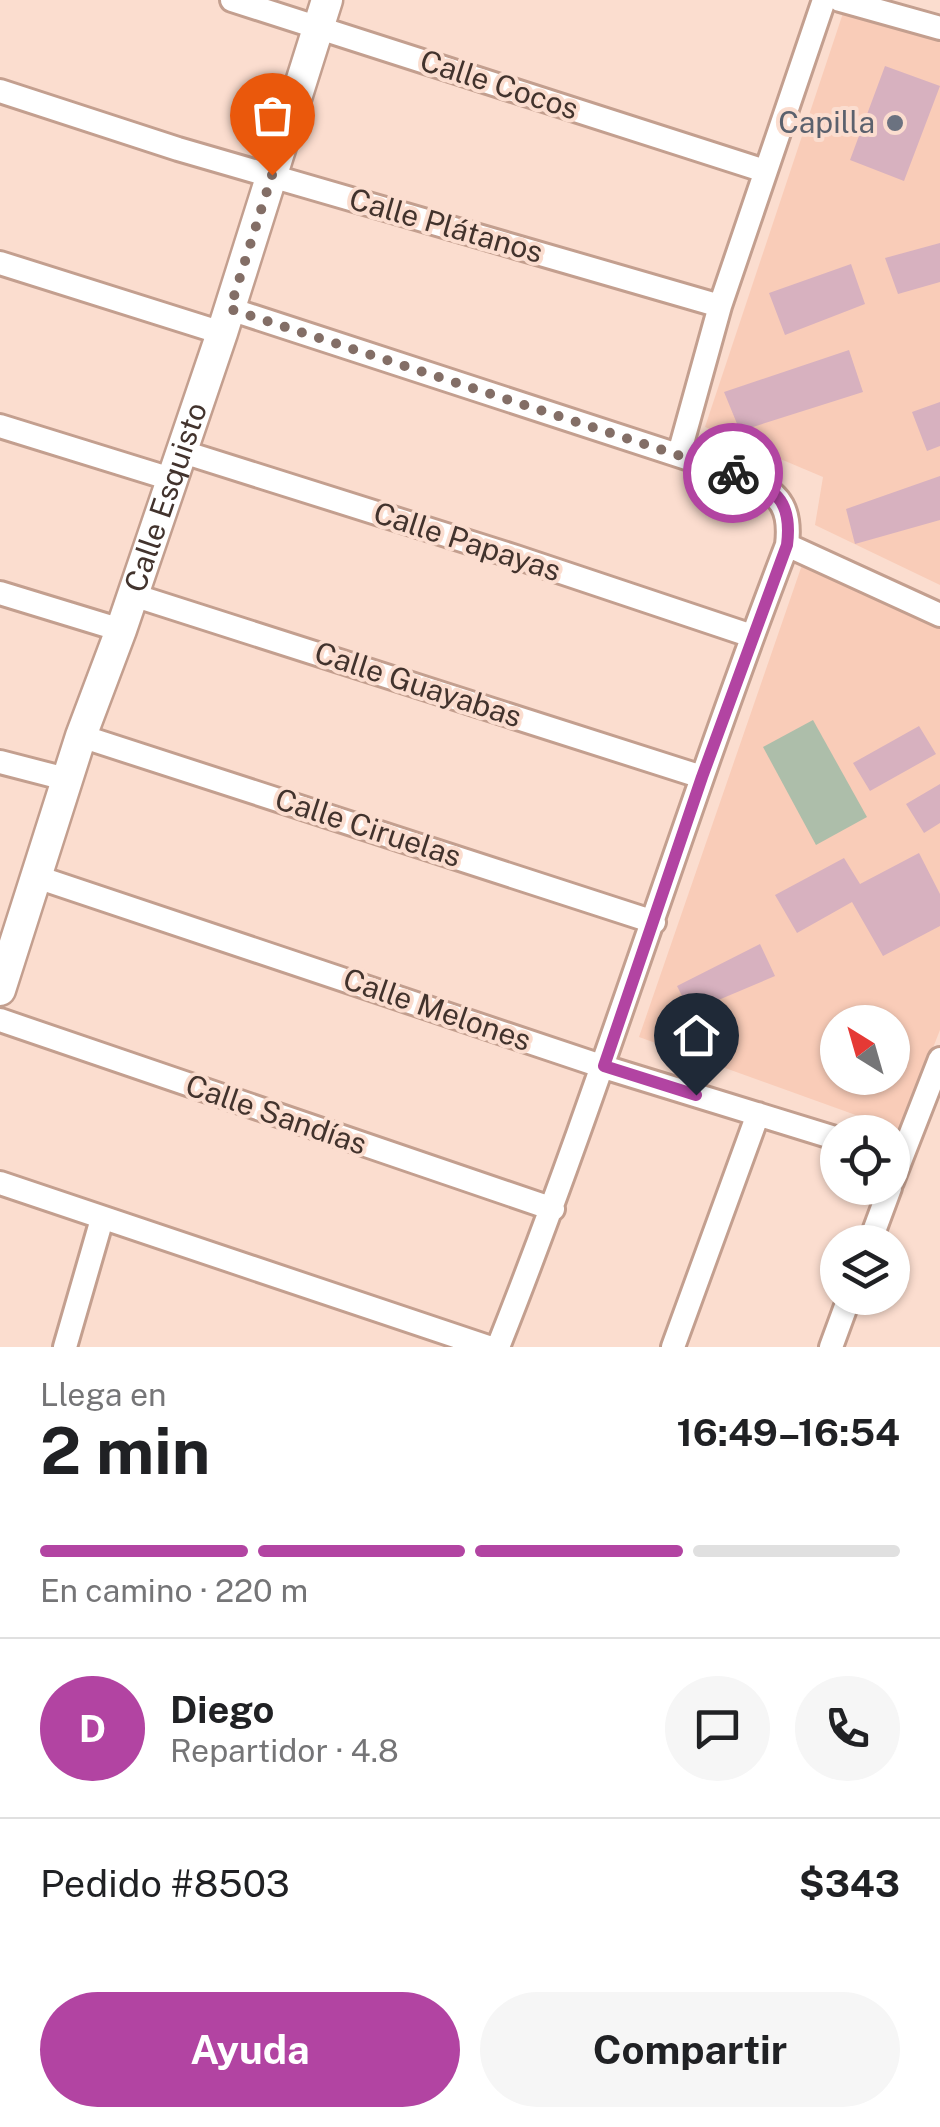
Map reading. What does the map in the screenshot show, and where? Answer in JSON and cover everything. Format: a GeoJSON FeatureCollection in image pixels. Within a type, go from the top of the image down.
{"type":"FeatureCollection","features":[{"type":"Feature","properties":{"kind":"street","name":"Calle Cocos"},"geometry":{"type":"LineString","coordinates":[[232,0],[323,13],[765,171]]}},
{"type":"Feature","properties":{"kind":"street"},"geometry":{"type":"LineString","coordinates":[[680,454],[720,306],[824,0]]}},
{"type":"Feature","properties":{"kind":"street"},"geometry":{"type":"LineString","coordinates":[[840,0],[940,28]]}},
{"type":"Feature","properties":{"kind":"street","name":"Calle Esquisto"},"geometry":{"type":"LineString","coordinates":[[0,990],[80,736],[121,630],[226,321],[323,13]]}},
{"type":"Feature","properties":{"kind":"street","name":"Calle Plátanos"},"geometry":{"type":"LineString","coordinates":[[0,91],[178,149],[720,306]]}},
{"type":"Feature","properties":{"kind":"street"},"geometry":{"type":"LineString","coordinates":[[0,262],[226,321],[680,454],[752,480],[780,498],[787,510],[787,545],[702,777],[553,1209],[498,1347]]}},
{"type":"Feature","properties":{"kind":"street","name":"Calle Papayas"},"geometry":{"type":"LineString","coordinates":[[0,426],[176,465],[516,557],[752,636]]}},
{"type":"Feature","properties":{"kind":"street"},"geometry":{"type":"LineString","coordinates":[[787,545],[940,615]]}},
{"type":"Feature","properties":{"kind":"street"},"geometry":{"type":"LineString","coordinates":[[0,593],[121,630]]}},
{"type":"Feature","properties":{"kind":"street","name":"Calle Guayabas"},"geometry":{"type":"LineString","coordinates":[[133,594],[702,777]]}},
{"type":"Feature","properties":{"kind":"street","name":"Calle Ciruelas"},"geometry":{"type":"LineString","coordinates":[[80,736],[654,922]]}},
{"type":"Feature","properties":{"kind":"street"},"geometry":{"type":"LineString","coordinates":[[0,762],[66,779]]}},
{"type":"Feature","properties":{"kind":"street","name":"Calle Melones"},"geometry":{"type":"LineString","coordinates":[[37,876],[820,1134]]}},
{"type":"Feature","properties":{"kind":"street","name":"Calle Sandías"},"geometry":{"type":"LineString","coordinates":[[0,1020],[553,1209]]}},
{"type":"Feature","properties":{"kind":"street"},"geometry":{"type":"LineString","coordinates":[[910,1133],[940,1059]]}},
{"type":"Feature","properties":{"kind":"street"},"geometry":{"type":"LineString","coordinates":[[674,1347],[758,1114]]}},
{"type":"Feature","properties":{"kind":"street"},"geometry":{"type":"LineString","coordinates":[[0,1184],[488,1347]]}},
{"type":"Feature","properties":{"kind":"street"},"geometry":{"type":"LineString","coordinates":[[66,1347],[102,1219]]}},
{"type":"Feature","properties":{"kind":"street"},"geometry":{"type":"LineString","coordinates":[[831,1347],[843,1315]]}},
{"type":"Feature","properties":{"kind":"shaded area"},"geometry":{"type":"Polygon","coordinates":[[[845,7],[940,39],[940,585],[815,525],[823,477],[705,427],[845,7]]]}},
{"type":"Feature","properties":{"kind":"shaded area"},"geometry":{"type":"Polygon","coordinates":[[[803,562],[940,627],[940,1030],[906,1115],[856,1115],[639,1037],[803,562]]]}},
{"type":"Feature","properties":{"kind":"green space"},"geometry":{"type":"Polygon","coordinates":[[[813,720],[867,817],[816,845],[763,747],[813,720]]]}},
{"type":"Feature","properties":{"kind":"building","name":"Capilla"},"geometry":{"type":"Polygon","coordinates":[[[885,66],[940,86],[904,181],[850,160],[885,66]]]}},
{"type":"Feature","properties":{"kind":"building"},"geometry":{"type":"Polygon","coordinates":[[[940,243],[940,282],[898,294],[885,258],[940,243]]]}},
{"type":"Feature","properties":{"kind":"building"},"geometry":{"type":"Polygon","coordinates":[[[851,264],[865,304],[785,335],[769,293],[851,264]]]}},
{"type":"Feature","properties":{"kind":"building"},"geometry":{"type":"Polygon","coordinates":[[[849,350],[863,392],[740,431],[724,392],[849,350]]]}},
{"type":"Feature","properties":{"kind":"building"},"geometry":{"type":"Polygon","coordinates":[[[940,402],[940,446],[927,451],[912,412],[940,402]]]}},
{"type":"Feature","properties":{"kind":"building"},"geometry":{"type":"Polygon","coordinates":[[[940,476],[940,520],[855,544],[846,509],[940,476]]]}},
{"type":"Feature","properties":{"kind":"building"},"geometry":{"type":"Polygon","coordinates":[[[919,726],[936,754],[870,791],[853,763],[919,726]]]}},
{"type":"Feature","properties":{"kind":"building"},"geometry":{"type":"Polygon","coordinates":[[[940,784],[940,823],[924,833],[906,804],[940,784]]]}},
{"type":"Feature","properties":{"kind":"building"},"geometry":{"type":"Polygon","coordinates":[[[919,853],[940,894],[940,926],[883,956],[852,902],[797,933],[775,895],[844,858],[860,884],[919,853]]]}},
{"type":"Feature","properties":{"kind":"building"},"geometry":{"type":"Polygon","coordinates":[[[760,944],[775,976],[690,1012],[677,986],[760,944]]]}},
{"type":"Feature","properties":{"kind":"way so far"},"geometry":{"type":"LineString","coordinates":[[272,175],[230,309],[733,473]]}},
{"type":"Feature","properties":{"kind":"place","name":"Capilla"},"geometry":{"type":"Point","coordinates":[895,123]}},
{"type":"Feature","properties":{"kind":"route"},"geometry":{"type":"LineString","coordinates":[[696,1095],[604,1066],[702,777],[787,545],[790,525],[780,498],[767,487],[733,473]]}}]}
